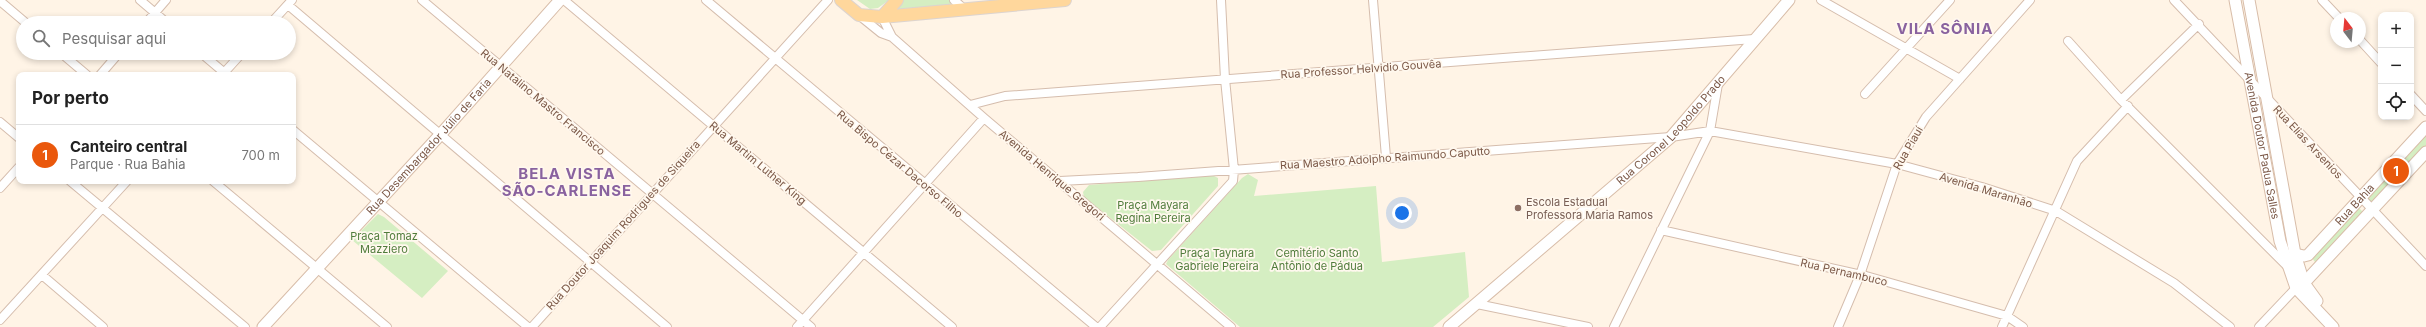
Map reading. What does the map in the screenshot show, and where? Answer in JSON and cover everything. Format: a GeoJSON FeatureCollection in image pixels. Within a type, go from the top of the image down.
{"type":"FeatureCollection","features":[{"type":"Feature","properties":{"kind":"main road"},"geometry":{"type":"LineString","coordinates":[[841,0],[860,15],[882,17],[963,8],[987,3],[1065,0]]}},
{"type":"Feature","properties":{"kind":"main road"},"geometry":{"type":"LineString","coordinates":[[882,17],[897,0]]}},
{"type":"Feature","properties":{"kind":"street"},"geometry":{"type":"LineString","coordinates":[[140,0],[159,16]]}},
{"type":"Feature","properties":{"kind":"street"},"geometry":{"type":"LineString","coordinates":[[152,16],[166,0]]}},
{"type":"Feature","properties":{"kind":"street","name":"Rua Natalino Mastro Francisco"},"geometry":{"type":"LineString","coordinates":[[422,0],[811,327]]}},
{"type":"Feature","properties":{"kind":"street","name":"Rua Desembargador Júlio de Faria"},"geometry":{"type":"LineString","coordinates":[[263,327],[440,135],[560,0]]}},
{"type":"Feature","properties":{"kind":"street","name":"Rua Martim Luther King"},"geometry":{"type":"LineString","coordinates":[[564,0],[952,327]]}},
{"type":"Feature","properties":{"kind":"street","name":"Rua Bispo Cézar Dacorso Filho"},"geometry":{"type":"LineString","coordinates":[[706,0],[924,185],[1096,327]]}},
{"type":"Feature","properties":{"kind":"street","name":"Rua Doutor Joaquim Rodrigues de Siqueira"},"geometry":{"type":"LineString","coordinates":[[532,327],[590,261],[828,0]]}},
{"type":"Feature","properties":{"kind":"street"},"geometry":{"type":"LineString","coordinates":[[954,0],[963,8]]}},
{"type":"Feature","properties":{"kind":"street"},"geometry":{"type":"LineString","coordinates":[[1100,327],[1233,181],[1234,170],[1225,79],[1221,0]]}},
{"type":"Feature","properties":{"kind":"street"},"geometry":{"type":"LineString","coordinates":[[1373,0],[1380,67],[1386,157]]}},
{"type":"Feature","properties":{"kind":"street","name":"Rua Coronel Leopoldo Prado"},"geometry":{"type":"LineString","coordinates":[[1450,327],[1671,137],[1789,0]]}},
{"type":"Feature","properties":{"kind":"street"},"geometry":{"type":"LineString","coordinates":[[1821,0],[1960,79]]}},
{"type":"Feature","properties":{"kind":"street"},"geometry":{"type":"LineString","coordinates":[[1865,94],[1908,49],[1950,0]]}},
{"type":"Feature","properties":{"kind":"street","name":"Rua Piauí"},"geometry":{"type":"LineString","coordinates":[[1838,327],[1860,275],[1897,164],[1921,124],[2030,0]]}},
{"type":"Feature","properties":{"kind":"street","name":"Rua Elias Arsenios"},"geometry":{"type":"LineString","coordinates":[[2174,0],[2426,266]]}},
{"type":"Feature","properties":{"kind":"street","name":"Avenida Doutor Padua Salles"},"geometry":{"type":"LineString","coordinates":[[2235,0],[2248,77],[2280,241],[2287,266],[2300,286]]}},
{"type":"Feature","properties":{"kind":"street","name":"Avenida Doutor Padua Salles"},"geometry":{"type":"LineString","coordinates":[[2249,0],[2300,286]]}},
{"type":"Feature","properties":{"kind":"street"},"geometry":{"type":"LineString","coordinates":[[2322,0],[2333,12]]}},
{"type":"Feature","properties":{"kind":"street"},"geometry":{"type":"LineString","coordinates":[[0,1],[18,16]]}},
{"type":"Feature","properties":{"kind":"street"},"geometry":{"type":"LineString","coordinates":[[277,16],[290,2],[440,135],[667,327]]}},
{"type":"Feature","properties":{"kind":"street"},"geometry":{"type":"LineString","coordinates":[[860,15],[881,33],[892,37]]}},
{"type":"Feature","properties":{"kind":"street"},"geometry":{"type":"LineString","coordinates":[[882,17],[892,37]]}},
{"type":"Feature","properties":{"kind":"street"},"geometry":{"type":"LineString","coordinates":[[2121,100],[2198,24]]}},
{"type":"Feature","properties":{"kind":"street","name":"Avenida Henrique Gregori"},"geometry":{"type":"LineString","coordinates":[[892,37],[984,118],[1231,327]]}},
{"type":"Feature","properties":{"kind":"street","name":"Rua Professor Helvidio Gouvêa"},"geometry":{"type":"LineString","coordinates":[[970,105],[1006,96],[1754,40]]}},
{"type":"Feature","properties":{"kind":"street"},"geometry":{"type":"LineString","coordinates":[[2068,41],[2121,100],[2287,266]]}},
{"type":"Feature","properties":{"kind":"street"},"geometry":{"type":"LineString","coordinates":[[2366,47],[2378,60]]}},
{"type":"Feature","properties":{"kind":"street"},"geometry":{"type":"LineString","coordinates":[[69,60],[83,72]]}},
{"type":"Feature","properties":{"kind":"street"},"geometry":{"type":"LineString","coordinates":[[103,72],[114,60]]}},
{"type":"Feature","properties":{"kind":"street"},"geometry":{"type":"LineString","coordinates":[[209,60],[222,72]]}},
{"type":"Feature","properties":{"kind":"street"},"geometry":{"type":"LineString","coordinates":[[226,72],[236,60]]}},
{"type":"Feature","properties":{"kind":"street"},"geometry":{"type":"LineString","coordinates":[[1614,327],[1710,131],[1718,84]]}},
{"type":"Feature","properties":{"kind":"street"},"geometry":{"type":"LineString","coordinates":[[2414,98],[2426,111]]}},
{"type":"Feature","properties":{"kind":"street"},"geometry":{"type":"LineString","coordinates":[[2002,327],[2080,157],[2128,106]]}},
{"type":"Feature","properties":{"kind":"street"},"geometry":{"type":"LineString","coordinates":[[797,327],[865,253],[984,118]]}},
{"type":"Feature","properties":{"kind":"street"},"geometry":{"type":"LineString","coordinates":[[0,122],[16,135]]}},
{"type":"Feature","properties":{"kind":"street","name":"Rua Bahia"},"geometry":{"type":"LineString","coordinates":[[2308,255],[2426,127]]}},
{"type":"Feature","properties":{"kind":"street","name":"Rua Maestro Adolpho Raimundo Caputto"},"geometry":{"type":"LineString","coordinates":[[1060,181],[1234,170],[1386,157],[1671,137],[1710,131]]}},
{"type":"Feature","properties":{"kind":"street","name":"Avenida Maranhão"},"geometry":{"type":"LineString","coordinates":[[1710,131],[1897,164],[1982,187],[2056,211],[2174,283],[2230,327]]}},
{"type":"Feature","properties":{"kind":"street"},"geometry":{"type":"LineString","coordinates":[[296,132],[528,327]]}},
{"type":"Feature","properties":{"kind":"street","name":"Rua Bahia"},"geometry":{"type":"LineString","coordinates":[[2259,327],[2319,267],[2426,152]]}},
{"type":"Feature","properties":{"kind":"street"},"geometry":{"type":"LineString","coordinates":[[0,188],[16,170]]}},
{"type":"Feature","properties":{"kind":"street"},"geometry":{"type":"LineString","coordinates":[[74,184],[245,327]]}},
{"type":"Feature","properties":{"kind":"street"},"geometry":{"type":"LineString","coordinates":[[0,320],[124,184]]}},
{"type":"Feature","properties":{"kind":"street"},"geometry":{"type":"LineString","coordinates":[[217,184],[387,327]]}},
{"type":"Feature","properties":{"kind":"street","name":"Rua Pernambuco"},"geometry":{"type":"LineString","coordinates":[[1661,230],[1860,275],[2007,316],[2023,327]]}},
{"type":"Feature","properties":{"kind":"street"},"geometry":{"type":"LineString","coordinates":[[2295,254],[2304,256],[2308,255],[2311,265],[2319,267]]}},
{"type":"Feature","properties":{"kind":"street"},"geometry":{"type":"LineString","coordinates":[[42,275],[103,327]]}},
{"type":"Feature","properties":{"kind":"street"},"geometry":{"type":"LineString","coordinates":[[2300,286],[2333,327]]}},
{"type":"Feature","properties":{"kind":"street"},"geometry":{"type":"LineString","coordinates":[[2300,286],[2339,327]]}},
{"type":"Feature","properties":{"kind":"street"},"geometry":{"type":"LineString","coordinates":[[1477,304],[1588,327]]}},
{"type":"Feature","properties":{"kind":"green space"},"geometry":{"type":"Polygon","coordinates":[[[857,0],[889,0],[878,8],[870,9],[857,0]]]}},
{"type":"Feature","properties":{"kind":"green space"},"geometry":{"type":"Polygon","coordinates":[[[902,0],[950,0],[955,4],[894,11],[902,0]]]}},
{"type":"Feature","properties":{"kind":"green space"},"geometry":{"type":"Polygon","coordinates":[[[2426,130],[2426,148],[2375,203],[2367,200],[2365,196],[2426,130]]]}},
{"type":"Feature","properties":{"kind":"green space","name":"Cemitério Santo Antônio de Pádua"},"geometry":{"type":"Polygon","coordinates":[[[1248,174],[1258,180],[1254,196],[1376,186],[1382,262],[1465,252],[1469,297],[1433,327],[1240,327],[1166,264],[1242,178],[1248,174]]]}},
{"type":"Feature","properties":{"kind":"green space","name":"Praça Mayara Regina Pereira"},"geometry":{"type":"Polygon","coordinates":[[[1212,175],[1218,178],[1218,186],[1161,250],[1152,251],[1084,197],[1083,192],[1089,185],[1212,175]]]}},
{"type":"Feature","properties":{"kind":"green space"},"geometry":{"type":"Polygon","coordinates":[[[2358,207],[2363,212],[2318,263],[2315,262],[2312,258],[2358,207]]]}},
{"type":"Feature","properties":{"kind":"green space","name":"Praça Tomaz Mazziero"},"geometry":{"type":"Polygon","coordinates":[[[378,214],[384,217],[448,271],[422,298],[352,240],[378,214]]]}},
{"type":"Feature","properties":{"kind":"place","name":"Canteiro central"},"geometry":{"type":"Point","coordinates":[2396,171]}},
{"type":"Feature","properties":{"kind":"place","name":"Escola Estadual Professora Maria Ramos"},"geometry":{"type":"Point","coordinates":[1518,208]}},
{"type":"Feature","properties":{"kind":"district","name":"VILA SÔNIA"},"geometry":{"type":"Point","coordinates":[1945,29]}},
{"type":"Feature","properties":{"kind":"district","name":"BELA VISTA SÃO-CARLENSE"},"geometry":{"type":"Point","coordinates":[567,182]}},
{"type":"Feature","properties":{"kind":"park label","name":"Praça Taynara Gabriele Pereira"},"geometry":{"type":"Point","coordinates":[1217,259]}}]}
